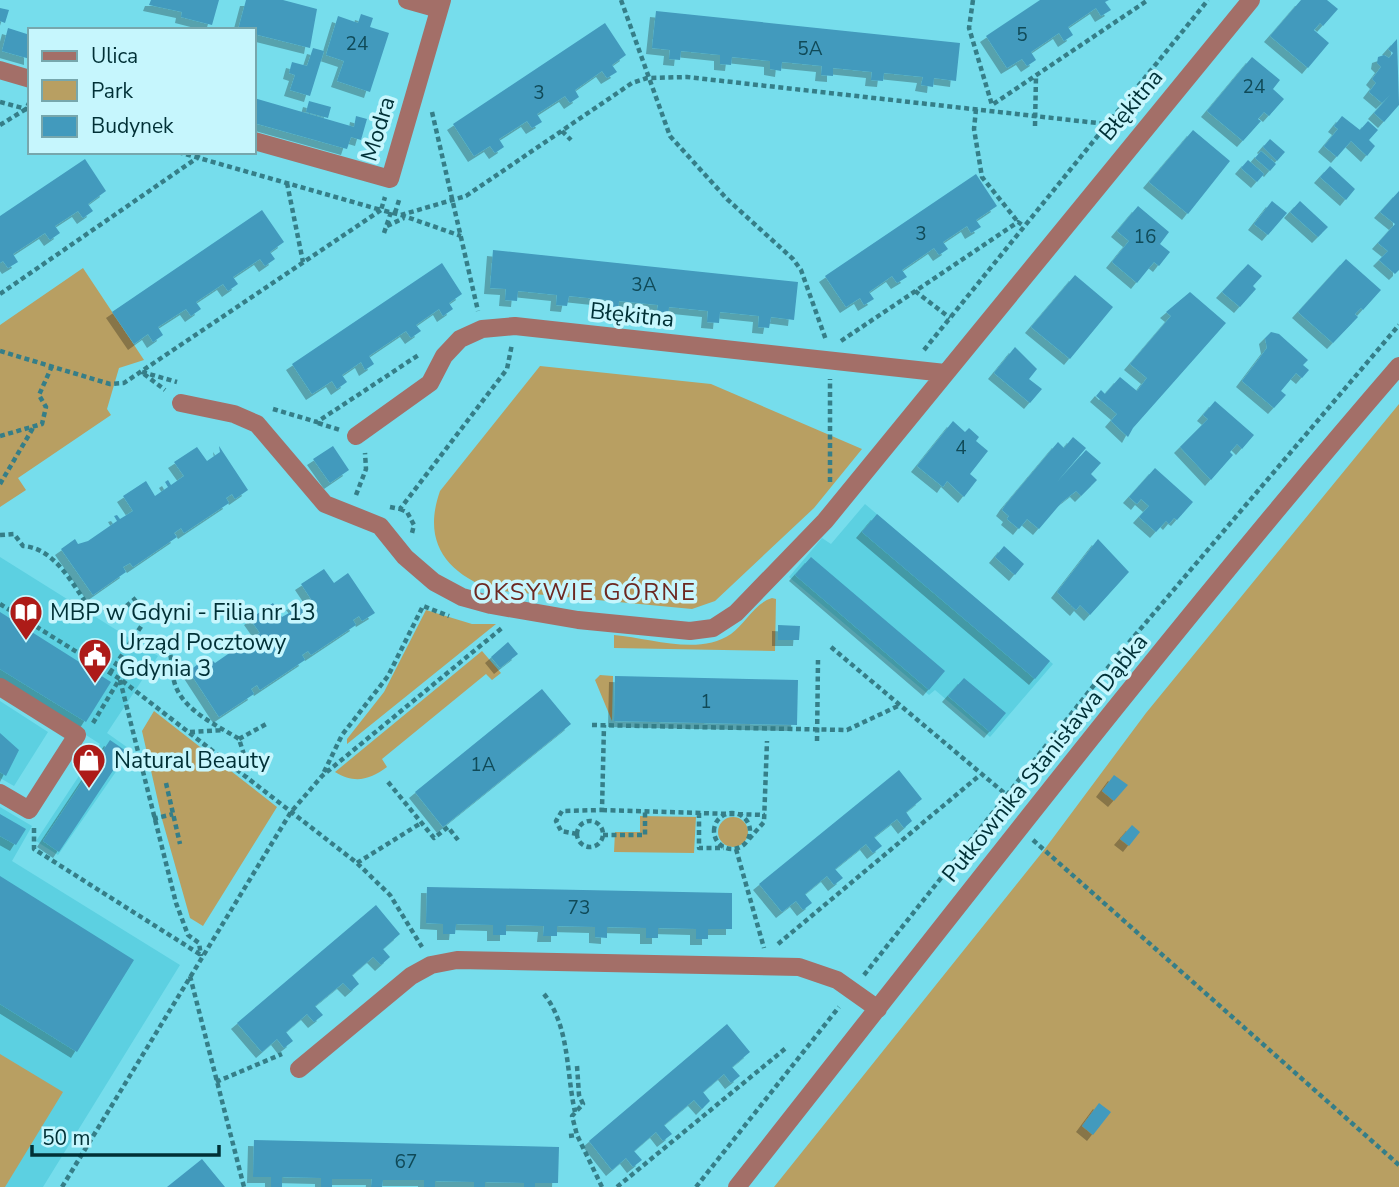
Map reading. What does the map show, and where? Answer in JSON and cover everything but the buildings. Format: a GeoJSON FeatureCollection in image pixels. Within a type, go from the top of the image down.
{"type":"FeatureCollection","features":[{"type":"Feature","properties":{"kind":"street"},"geometry":{"type":"LineString","coordinates":[[407,0],[440,4]]}},
{"type":"Feature","properties":{"kind":"street","name":"Błękitna"},"geometry":{"type":"LineString","coordinates":[[181,403],[234,414],[257,425],[325,504],[369,519],[380,526],[405,557],[434,582],[462,597],[491,606],[603,623],[690,631],[713,628],[736,613],[825,521],[1251,0]]}},
{"type":"Feature","properties":{"kind":"street","name":"Modra"},"geometry":{"type":"LineString","coordinates":[[256,142],[390,179],[440,4]]}},
{"type":"Feature","properties":{"kind":"street"},"geometry":{"type":"LineString","coordinates":[[0,70],[28,78]]}},
{"type":"Feature","properties":{"kind":"street","name":"Błękitna"},"geometry":{"type":"LineString","coordinates":[[356,436],[430,383],[444,356],[460,339],[482,329],[515,326],[830,356],[945,373]]}},
{"type":"Feature","properties":{"kind":"street","name":"Pułkownika Stanisława Dąbka"},"geometry":{"type":"LineString","coordinates":[[737,1187],[1019,828],[1300,481],[1399,366]]}},
{"type":"Feature","properties":{"kind":"street"},"geometry":{"type":"LineString","coordinates":[[0,687],[77,735],[29,810],[0,793]]}},
{"type":"Feature","properties":{"kind":"street"},"geometry":{"type":"LineString","coordinates":[[299,1069],[411,976],[431,965],[457,960],[765,967],[819,972],[853,990],[878,1009]]}},
{"type":"Feature","properties":{"kind":"path"},"geometry":{"type":"LineString","coordinates":[[621,0],[670,136],[727,199],[801,270],[830,356],[830,483]]}},
{"type":"Feature","properties":{"kind":"path"},"geometry":{"type":"LineString","coordinates":[[973,0],[970,28],[992,104],[991,111]]}},
{"type":"Feature","properties":{"kind":"path"},"geometry":{"type":"LineString","coordinates":[[992,104],[1148,0]]}},
{"type":"Feature","properties":{"kind":"path"},"geometry":{"type":"LineString","coordinates":[[976,109],[974,130],[982,177],[1024,226],[1208,0]]}},
{"type":"Feature","properties":{"kind":"path"},"geometry":{"type":"LineString","coordinates":[[1035,126],[1036,75]]}},
{"type":"Feature","properties":{"kind":"path"},"geometry":{"type":"LineString","coordinates":[[387,226],[403,216],[466,195],[632,83],[647,78],[687,77],[1106,124]]}},
{"type":"Feature","properties":{"kind":"path"},"geometry":{"type":"LineString","coordinates":[[429,99],[482,329]]}},
{"type":"Feature","properties":{"kind":"path"},"geometry":{"type":"LineString","coordinates":[[0,102],[28,109]]}},
{"type":"Feature","properties":{"kind":"path"},"geometry":{"type":"LineString","coordinates":[[0,125],[28,109]]}},
{"type":"Feature","properties":{"kind":"path"},"geometry":{"type":"LineString","coordinates":[[562,131],[571,140]]}},
{"type":"Feature","properties":{"kind":"path"},"geometry":{"type":"LineString","coordinates":[[0,294],[199,155],[391,212],[461,236]]}},
{"type":"Feature","properties":{"kind":"path"},"geometry":{"type":"LineString","coordinates":[[0,351],[110,384],[124,383],[381,210],[390,179]]}},
{"type":"Feature","properties":{"kind":"path"},"geometry":{"type":"LineString","coordinates":[[287,183],[303,262]]}},
{"type":"Feature","properties":{"kind":"path"},"geometry":{"type":"LineString","coordinates":[[384,233],[391,212]]}},
{"type":"Feature","properties":{"kind":"path"},"geometry":{"type":"LineString","coordinates":[[840,342],[1018,222]]}},
{"type":"Feature","properties":{"kind":"path"},"geometry":{"type":"LineString","coordinates":[[915,291],[950,318]]}},
{"type":"Feature","properties":{"kind":"path"},"geometry":{"type":"LineString","coordinates":[[696,1187],[1114,660],[1399,325]]}},
{"type":"Feature","properties":{"kind":"path"},"geometry":{"type":"LineString","coordinates":[[388,506],[400,509],[508,369],[515,326]]}},
{"type":"Feature","properties":{"kind":"path"},"geometry":{"type":"LineString","coordinates":[[267,408],[317,422],[421,353]]}},
{"type":"Feature","properties":{"kind":"path"},"geometry":{"type":"LineString","coordinates":[[0,436],[42,424],[46,407],[39,395],[52,366]]}},
{"type":"Feature","properties":{"kind":"path"},"geometry":{"type":"LineString","coordinates":[[141,372],[179,382]]}},
{"type":"Feature","properties":{"kind":"path"},"geometry":{"type":"LineString","coordinates":[[141,372],[181,403]]}},
{"type":"Feature","properties":{"kind":"path"},"geometry":{"type":"LineString","coordinates":[[0,484],[34,426]]}},
{"type":"Feature","properties":{"kind":"path"},"geometry":{"type":"LineString","coordinates":[[356,436],[366,454],[366,470],[354,498],[365,501]]}},
{"type":"Feature","properties":{"kind":"path"},"geometry":{"type":"LineString","coordinates":[[0,535],[14,534],[23,546],[33,547],[59,564],[87,604],[118,613],[136,598]]}},
{"type":"Feature","properties":{"kind":"path"},"geometry":{"type":"LineString","coordinates":[[0,604],[120,679],[357,863],[390,895],[431,965]]}},
{"type":"Feature","properties":{"kind":"path"},"geometry":{"type":"LineString","coordinates":[[322,776],[342,735],[387,676],[422,606],[454,618]]}},
{"type":"Feature","properties":{"kind":"path"},"geometry":{"type":"LineString","coordinates":[[62,1187],[290,812],[322,776],[508,624],[499,622]]}},
{"type":"Feature","properties":{"kind":"path"},"geometry":{"type":"LineString","coordinates":[[110,673],[142,625]]}},
{"type":"Feature","properties":{"kind":"path"},"geometry":{"type":"LineString","coordinates":[[164,639],[173,654],[174,683],[192,710],[239,739],[247,764],[246,776]]}},
{"type":"Feature","properties":{"kind":"path"},"geometry":{"type":"LineString","coordinates":[[831,647],[1007,796]]}},
{"type":"Feature","properties":{"kind":"path"},"geometry":{"type":"LineString","coordinates":[[817,741],[818,660]]}},
{"type":"Feature","properties":{"kind":"path"},"geometry":{"type":"LineString","coordinates":[[77,735],[89,729],[120,679]]}},
{"type":"Feature","properties":{"kind":"path"},"geometry":{"type":"LineString","coordinates":[[120,679],[176,903],[188,936],[199,943],[201,956]]}},
{"type":"Feature","properties":{"kind":"path"},"geometry":{"type":"LineString","coordinates":[[592,725],[847,730],[898,706]]}},
{"type":"Feature","properties":{"kind":"path"},"geometry":{"type":"LineString","coordinates":[[239,739],[268,723]]}},
{"type":"Feature","properties":{"kind":"path"},"geometry":{"type":"LineString","coordinates":[[602,810],[604,725]]}},
{"type":"Feature","properties":{"kind":"path"},"geometry":{"type":"LineString","coordinates":[[189,732],[225,730]]}},
{"type":"Feature","properties":{"kind":"path"},"geometry":{"type":"LineString","coordinates":[[699,813],[699,848],[736,849],[748,840],[763,824],[765,815],[767,741]]}},
{"type":"Feature","properties":{"kind":"path"},"geometry":{"type":"LineString","coordinates":[[764,947],[783,943],[980,775]]}},
{"type":"Feature","properties":{"kind":"path"},"geometry":{"type":"LineString","coordinates":[[388,782],[434,838],[448,827],[458,840]]}},
{"type":"Feature","properties":{"kind":"path"},"geometry":{"type":"LineString","coordinates":[[166,783],[180,845]]}},
{"type":"Feature","properties":{"kind":"path"},"geometry":{"type":"LineString","coordinates":[[29,810],[34,826],[34,849],[201,956]]}},
{"type":"Feature","properties":{"kind":"path"},"geometry":{"type":"LineString","coordinates":[[577,834],[561,831],[557,827],[558,815],[568,810],[765,815]]}},
{"type":"Feature","properties":{"kind":"path"},"geometry":{"type":"LineString","coordinates":[[603,835],[645,835],[645,811]]}},
{"type":"Feature","properties":{"kind":"path"},"geometry":{"type":"LineString","coordinates":[[731,813],[745,819],[750,833],[748,840]]}},
{"type":"Feature","properties":{"kind":"path"},"geometry":{"type":"LineString","coordinates":[[724,848],[716,839],[715,826],[719,820],[731,813]]}},
{"type":"Feature","properties":{"kind":"path"},"geometry":{"type":"LineString","coordinates":[[153,819],[173,814]]}},
{"type":"Feature","properties":{"kind":"path"},"geometry":{"type":"LineString","coordinates":[[594,822],[602,829],[603,835],[597,846],[590,848],[579,841],[577,834],[583,824],[594,822]]}},
{"type":"Feature","properties":{"kind":"path"},"geometry":{"type":"LineString","coordinates":[[357,863],[421,823]]}},
{"type":"Feature","properties":{"kind":"path"},"geometry":{"type":"LineString","coordinates":[[1019,828],[1399,1165]]}},
{"type":"Feature","properties":{"kind":"path"},"geometry":{"type":"LineString","coordinates":[[736,849],[764,947],[765,967]]}},
{"type":"Feature","properties":{"kind":"path"},"geometry":{"type":"LineString","coordinates":[[190,976],[244,1187]]}},
{"type":"Feature","properties":{"kind":"path"},"geometry":{"type":"LineString","coordinates":[[544,994],[556,1009],[561,1024],[575,1112]]}},
{"type":"Feature","properties":{"kind":"path"},"geometry":{"type":"LineString","coordinates":[[617,1187],[786,1048]]}},
{"type":"Feature","properties":{"kind":"path"},"geometry":{"type":"LineString","coordinates":[[577,1066],[579,1095],[583,1104],[572,1116],[577,1135],[602,1187]]}},
{"type":"Feature","properties":{"kind":"path"},"geometry":{"type":"LineString","coordinates":[[569,1136],[577,1135]]}},
{"type":"Feature","properties":{"kind":"shaded area"},"geometry":{"type":"Polygon","coordinates":[[[865,504],[1053,664],[990,737],[935,690],[929,695],[789,577],[822,538],[831,544],[865,504]]]}},
{"type":"Feature","properties":{"kind":"shaded area"},"geometry":{"type":"Polygon","coordinates":[[[0,557],[158,656],[107,733],[131,750],[58,855],[36,841],[100,744],[0,680],[0,557]]]}},
{"type":"Feature","properties":{"kind":"shaded area"},"geometry":{"type":"Polygon","coordinates":[[[0,701],[48,732],[14,786],[0,778],[0,701]]]}},
{"type":"Feature","properties":{"kind":"shaded area"},"geometry":{"type":"Polygon","coordinates":[[[0,807],[32,826],[12,861],[180,965],[43,1187],[0,1187],[0,807]]]}},
{"type":"Feature","properties":{"kind":"green space"},"geometry":{"type":"Polygon","coordinates":[[[83,268],[144,360],[119,368],[107,409],[111,415],[18,478],[26,490],[0,507],[0,325],[83,268]]]}},
{"type":"Feature","properties":{"kind":"green space"},"geometry":{"type":"Polygon","coordinates":[[[540,366],[711,384],[862,449],[814,508],[715,601],[692,609],[492,590],[462,574],[442,553],[436,540],[435,509],[440,491],[540,366]]]}},
{"type":"Feature","properties":{"kind":"green space"},"geometry":{"type":"Polygon","coordinates":[[[1399,404],[1399,1187],[774,1187],[1044,850],[1146,713],[1399,404]]]}},
{"type":"Feature","properties":{"kind":"green space"},"geometry":{"type":"Polygon","coordinates":[[[772,598],[776,599],[775,651],[614,648],[614,635],[689,645],[718,640],[731,634],[760,604],[772,598]]]}},
{"type":"Feature","properties":{"kind":"green space"},"geometry":{"type":"Polygon","coordinates":[[[426,610],[472,624],[496,624],[347,744],[347,739],[384,692],[426,610]]]}},
{"type":"Feature","properties":{"kind":"green space"},"geometry":{"type":"Polygon","coordinates":[[[482,651],[501,673],[492,680],[486,674],[382,759],[387,767],[362,779],[349,778],[335,772],[482,651]]]}},
{"type":"Feature","properties":{"kind":"green space"},"geometry":{"type":"Polygon","coordinates":[[[600,675],[613,676],[612,721],[595,680],[600,675]]]}},
{"type":"Feature","properties":{"kind":"green space"},"geometry":{"type":"Polygon","coordinates":[[[154,711],[277,807],[203,926],[190,918],[162,819],[142,731],[154,711]]]}},
{"type":"Feature","properties":{"kind":"green space"},"geometry":{"type":"Polygon","coordinates":[[[640,816],[696,817],[694,853],[614,852],[615,832],[640,832],[640,816]]]}},
{"type":"Feature","properties":{"kind":"green space"},"geometry":{"type":"Polygon","coordinates":[[[733,817],[739,818],[747,826],[747,838],[739,846],[733,847],[727,846],[719,838],[718,832],[719,826],[727,818],[733,817]]]}},
{"type":"Feature","properties":{"kind":"green space"},"geometry":{"type":"Polygon","coordinates":[[[0,1054],[63,1092],[5,1187],[0,1187],[0,1054]]]}},
{"type":"Feature","properties":{"kind":"place","name":"MBP w Gdyni - Filia nr 13"},"geometry":{"type":"Point","coordinates":[26,642]}},
{"type":"Feature","properties":{"kind":"place","name":"Urząd Pocztowy Gdynia 3"},"geometry":{"type":"Point","coordinates":[95,685]}},
{"type":"Feature","properties":{"kind":"place","name":"Natural Beauty"},"geometry":{"type":"Point","coordinates":[89,790]}},
{"type":"Feature","properties":{"kind":"district","name":"OKSYWIE GÓRNE"},"geometry":{"type":"Point","coordinates":[585,592]}}]}
